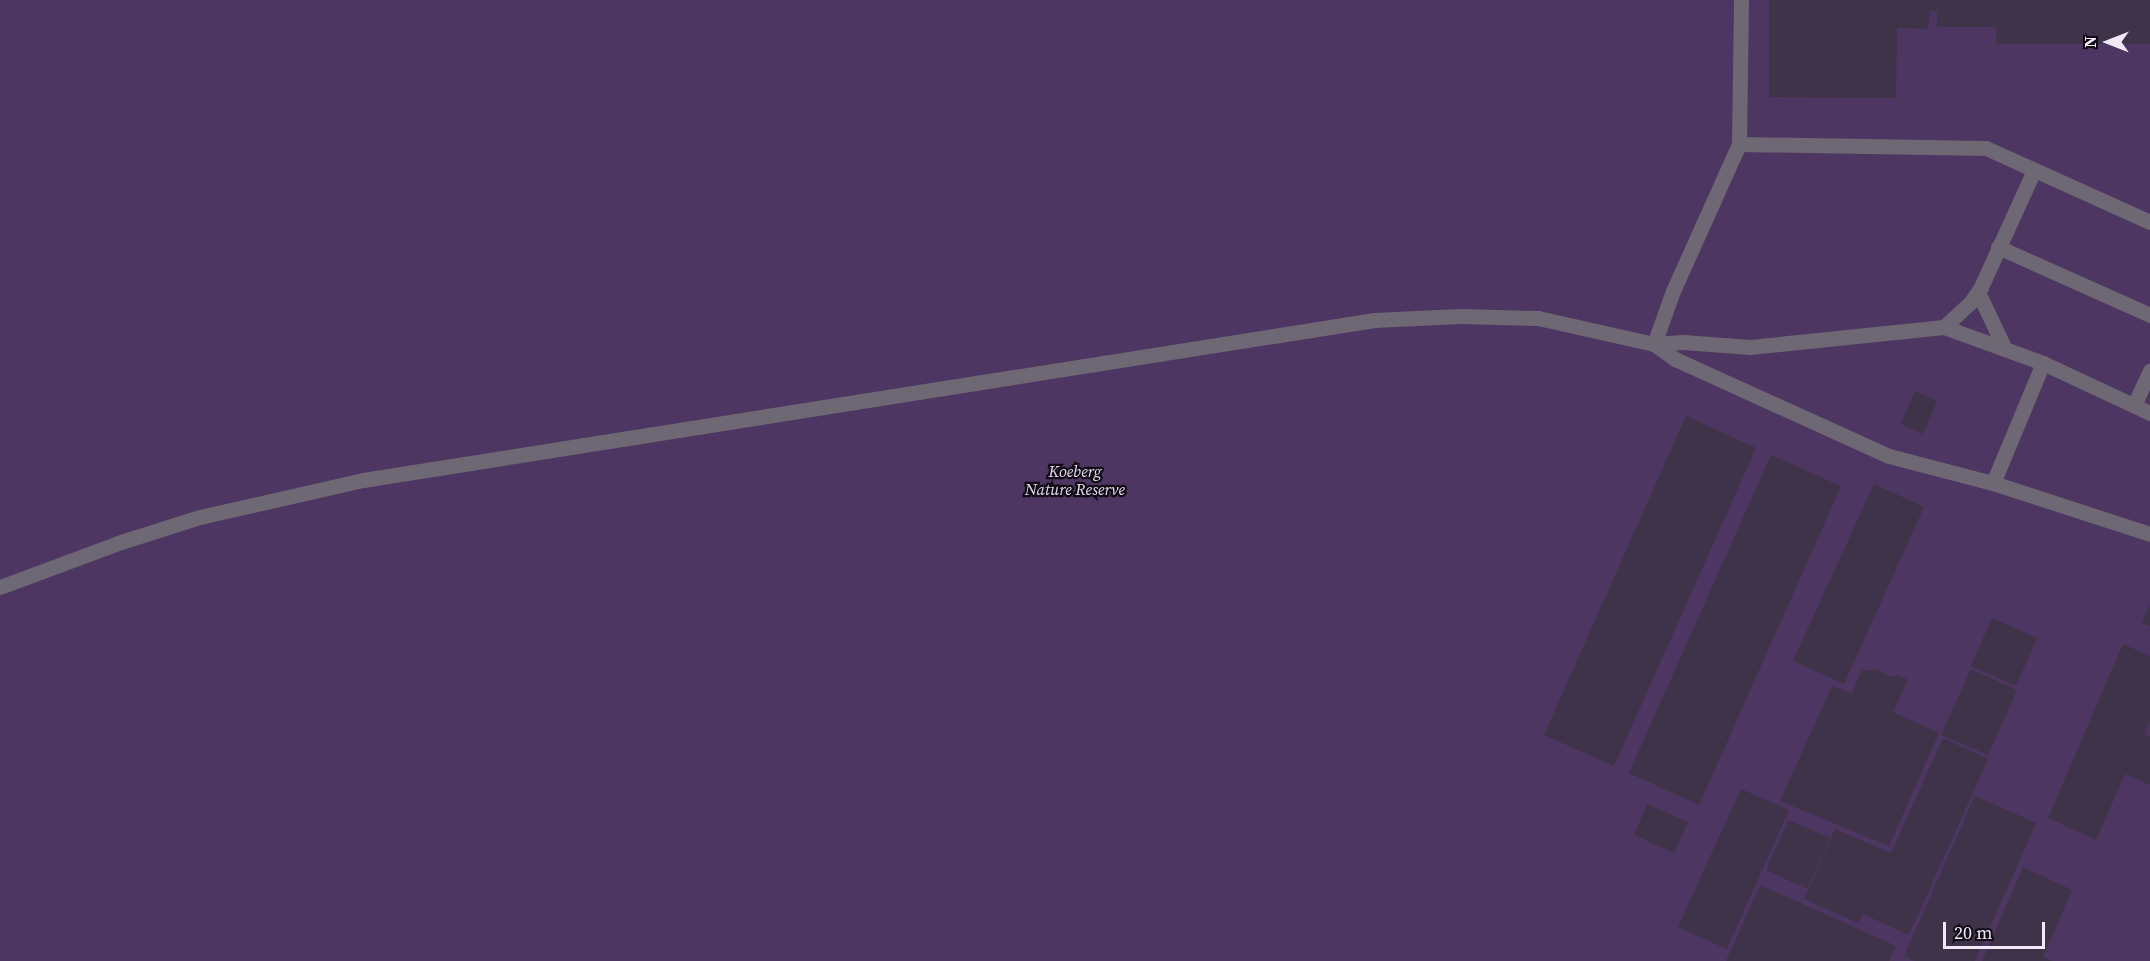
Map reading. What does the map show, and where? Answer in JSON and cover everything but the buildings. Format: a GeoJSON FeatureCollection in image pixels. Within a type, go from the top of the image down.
{"type":"FeatureCollection","features":[{"type":"Feature","properties":{"kind":"lane"},"geometry":{"type":"LineString","coordinates":[[1654,344],[1672,291],[1739,144],[1741,0]]}},
{"type":"Feature","properties":{"kind":"lane"},"geometry":{"type":"LineString","coordinates":[[1739,144],[1972,146],[2000,152],[2034,170],[2150,222]]}},
{"type":"Feature","properties":{"kind":"lane"},"geometry":{"type":"LineString","coordinates":[[1944,327],[1970,303],[1978,292],[2034,170]]}},
{"type":"Feature","properties":{"kind":"lane"},"geometry":{"type":"LineString","coordinates":[[1998,247],[2150,315]]}},
{"type":"Feature","properties":{"kind":"lane"},"geometry":{"type":"LineString","coordinates":[[1978,292],[2005,349]]}},
{"type":"Feature","properties":{"kind":"lane"},"geometry":{"type":"LineString","coordinates":[[0,587],[121,542],[200,517],[363,480],[1242,339],[1374,320],[1501,316],[1576,325],[1654,344],[1683,342],[1750,347],[1944,327],[2043,363],[2150,412]]}},
{"type":"Feature","properties":{"kind":"lane"},"geometry":{"type":"LineString","coordinates":[[1654,344],[1675,359],[1860,444],[1919,465],[1993,483],[2150,534]]}},
{"type":"Feature","properties":{"kind":"lane"},"geometry":{"type":"LineString","coordinates":[[1993,483],[2043,363]]}},
{"type":"Feature","properties":{"kind":"lane"},"geometry":{"type":"LineString","coordinates":[[2133,405],[2150,371]]}},
{"type":"Feature","properties":{"kind":"green space","name":"Koeberg Nature Reserve"},"geometry":{"type":"Polygon","coordinates":[[[0,0],[2150,0],[2150,961],[0,961],[0,0]]]}}]}
